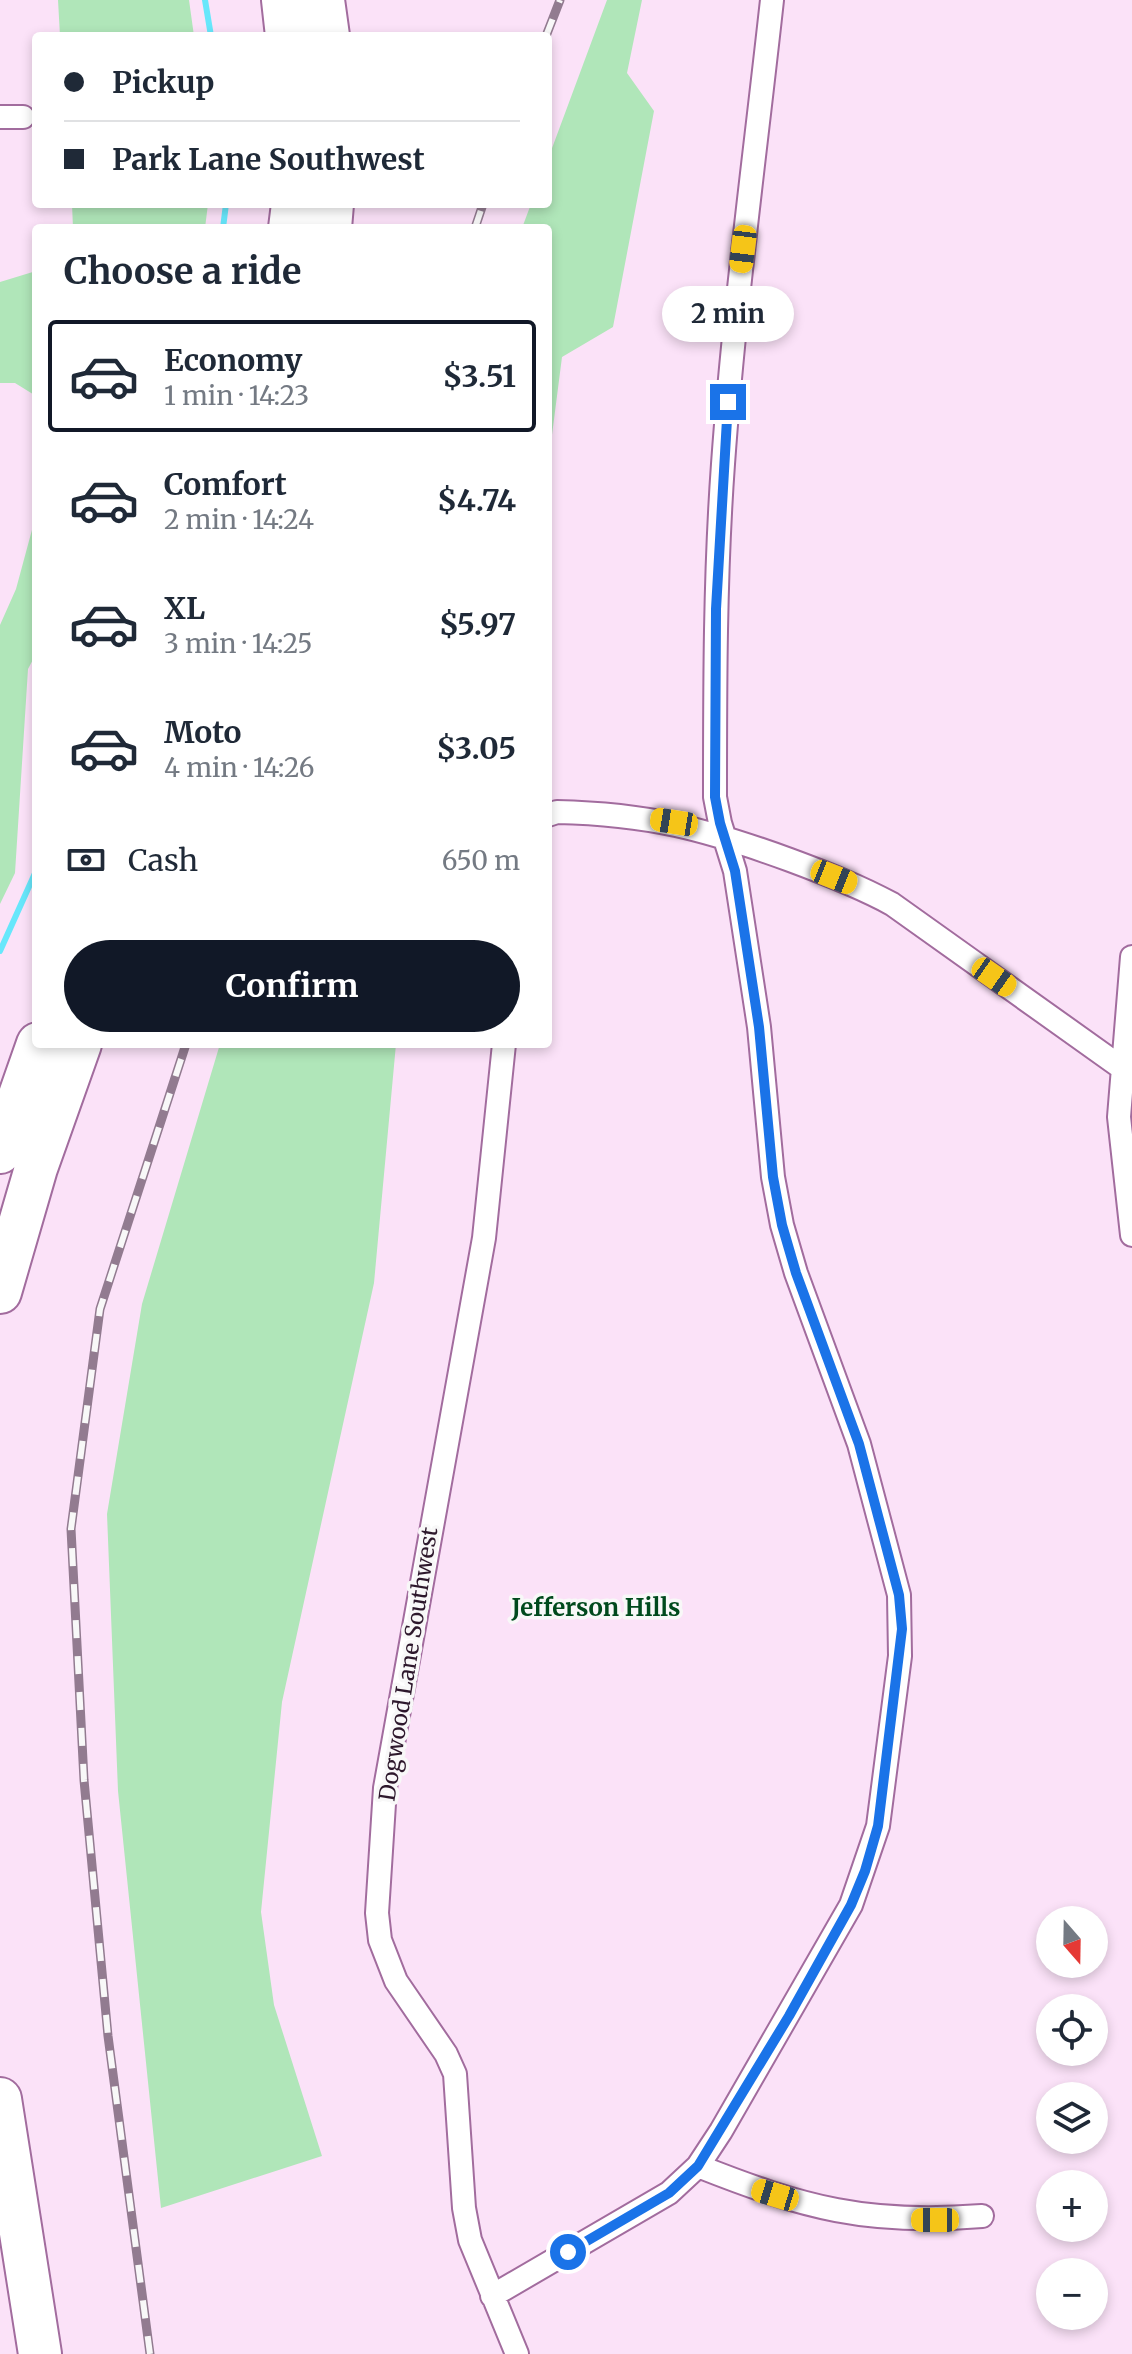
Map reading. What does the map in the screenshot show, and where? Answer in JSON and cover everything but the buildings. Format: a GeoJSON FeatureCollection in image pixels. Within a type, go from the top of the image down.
{"type":"FeatureCollection","features":[{"type":"Feature","properties":{"kind":"highway"},"geometry":{"type":"LineString","coordinates":[[283,0],[287,32]]}},
{"type":"Feature","properties":{"kind":"highway"},"geometry":{"type":"LineString","coordinates":[[323,0],[327,32]]}},
{"type":"Feature","properties":{"kind":"highway"},"geometry":{"type":"LineString","coordinates":[[0,1152],[37,1048]]}},
{"type":"Feature","properties":{"kind":"highway"},"geometry":{"type":"LineString","coordinates":[[0,1292],[36,1168],[79,1048]]}},
{"type":"Feature","properties":{"kind":"highway"},"geometry":{"type":"LineString","coordinates":[[0,2099],[40,2354]]}},
{"type":"Feature","properties":{"kind":"street"},"geometry":{"type":"LineString","coordinates":[[492,2296],[669,2193],[698,2166],[789,2016],[851,1905],[878,1826],[902,1629],[899,1595],[859,1444],[796,1273],[782,1225],[773,1177],[754,996],[735,871],[715,797],[716,609],[723,464],[739,278],[772,0]]}},
{"type":"Feature","properties":{"kind":"street"},"geometry":{"type":"LineString","coordinates":[[0,117],[23,117]]}},
{"type":"Feature","properties":{"kind":"street"},"geometry":{"type":"LineString","coordinates":[[552,814],[617,813],[674,822],[724,836],[867,890],[892,904],[1122,1068]]}},
{"type":"Feature","properties":{"kind":"street"},"geometry":{"type":"LineString","coordinates":[[1132,957],[1119,1117],[1132,1235]]}},
{"type":"Feature","properties":{"kind":"street","name":"Dogwood Lane Southwest"},"geometry":{"type":"LineString","coordinates":[[504,1048],[484,1238],[385,1788],[377,1913],[380,1940],[392,1974],[446,2054],[455,2074],[464,2208],[470,2240],[517,2354]]}},
{"type":"Feature","properties":{"kind":"street"},"geometry":{"type":"LineString","coordinates":[[698,2166],[816,2208],[864,2217],[902,2220],[982,2216]]}},
{"type":"Feature","properties":{"kind":"green space"},"geometry":{"type":"Polygon","coordinates":[[[58,0],[189,0],[193,32],[60,32],[58,0]]]}},
{"type":"Feature","properties":{"kind":"green space"},"geometry":{"type":"Polygon","coordinates":[[[607,0],[642,0],[627,73],[654,111],[613,327],[562,357],[552,435],[552,224],[524,224],[530,208],[552,208],[552,148],[607,0]]]}},
{"type":"Feature","properties":{"kind":"green space"},"geometry":{"type":"Polygon","coordinates":[[[72,208],[208,208],[206,224],[73,224],[72,208]]]}},
{"type":"Feature","properties":{"kind":"green space"},"geometry":{"type":"Polygon","coordinates":[[[32,272],[32,394],[15,383],[0,383],[0,282],[32,272]]]}},
{"type":"Feature","properties":{"kind":"green space"},"geometry":{"type":"Polygon","coordinates":[[[32,530],[32,662],[28,669],[15,873],[0,904],[0,625],[16,589],[32,530]]]}},
{"type":"Feature","properties":{"kind":"green space"},"geometry":{"type":"Polygon","coordinates":[[[219,1048],[396,1048],[374,1283],[282,1702],[261,1912],[274,2005],[322,2156],[161,2208],[118,1791],[107,1514],[142,1304],[219,1048]]]}},
{"type":"Feature","properties":{"kind":"waterway"},"geometry":{"type":"LineString","coordinates":[[205,0],[210,32]]}},
{"type":"Feature","properties":{"kind":"waterway"},"geometry":{"type":"LineString","coordinates":[[224,224],[226,208]]}},
{"type":"Feature","properties":{"kind":"waterway"},"geometry":{"type":"LineString","coordinates":[[0,951],[32,880]]}},
{"type":"Feature","properties":{"kind":"railway"},"geometry":{"type":"LineString","coordinates":[[548,32],[560,0]]}},
{"type":"Feature","properties":{"kind":"railway"},"geometry":{"type":"LineString","coordinates":[[476,224],[482,208]]}},
{"type":"Feature","properties":{"kind":"railway"},"geometry":{"type":"LineString","coordinates":[[150,2354],[108,2036],[84,1780],[71,1529],[100,1309],[185,1048]]}},
{"type":"Feature","properties":{"kind":"district","name":"Jefferson Hills"},"geometry":{"type":"Point","coordinates":[596,1607]}},
{"type":"Feature","properties":{"kind":"route"},"geometry":{"type":"LineString","coordinates":[[568,2252],[669,2193],[698,2166],[789,2016],[851,1905],[878,1826],[900,1656],[902,1629],[899,1595],[879,1510],[782,1225],[773,1177],[759,1027],[735,871],[715,797],[716,609],[728,402]]}}]}
